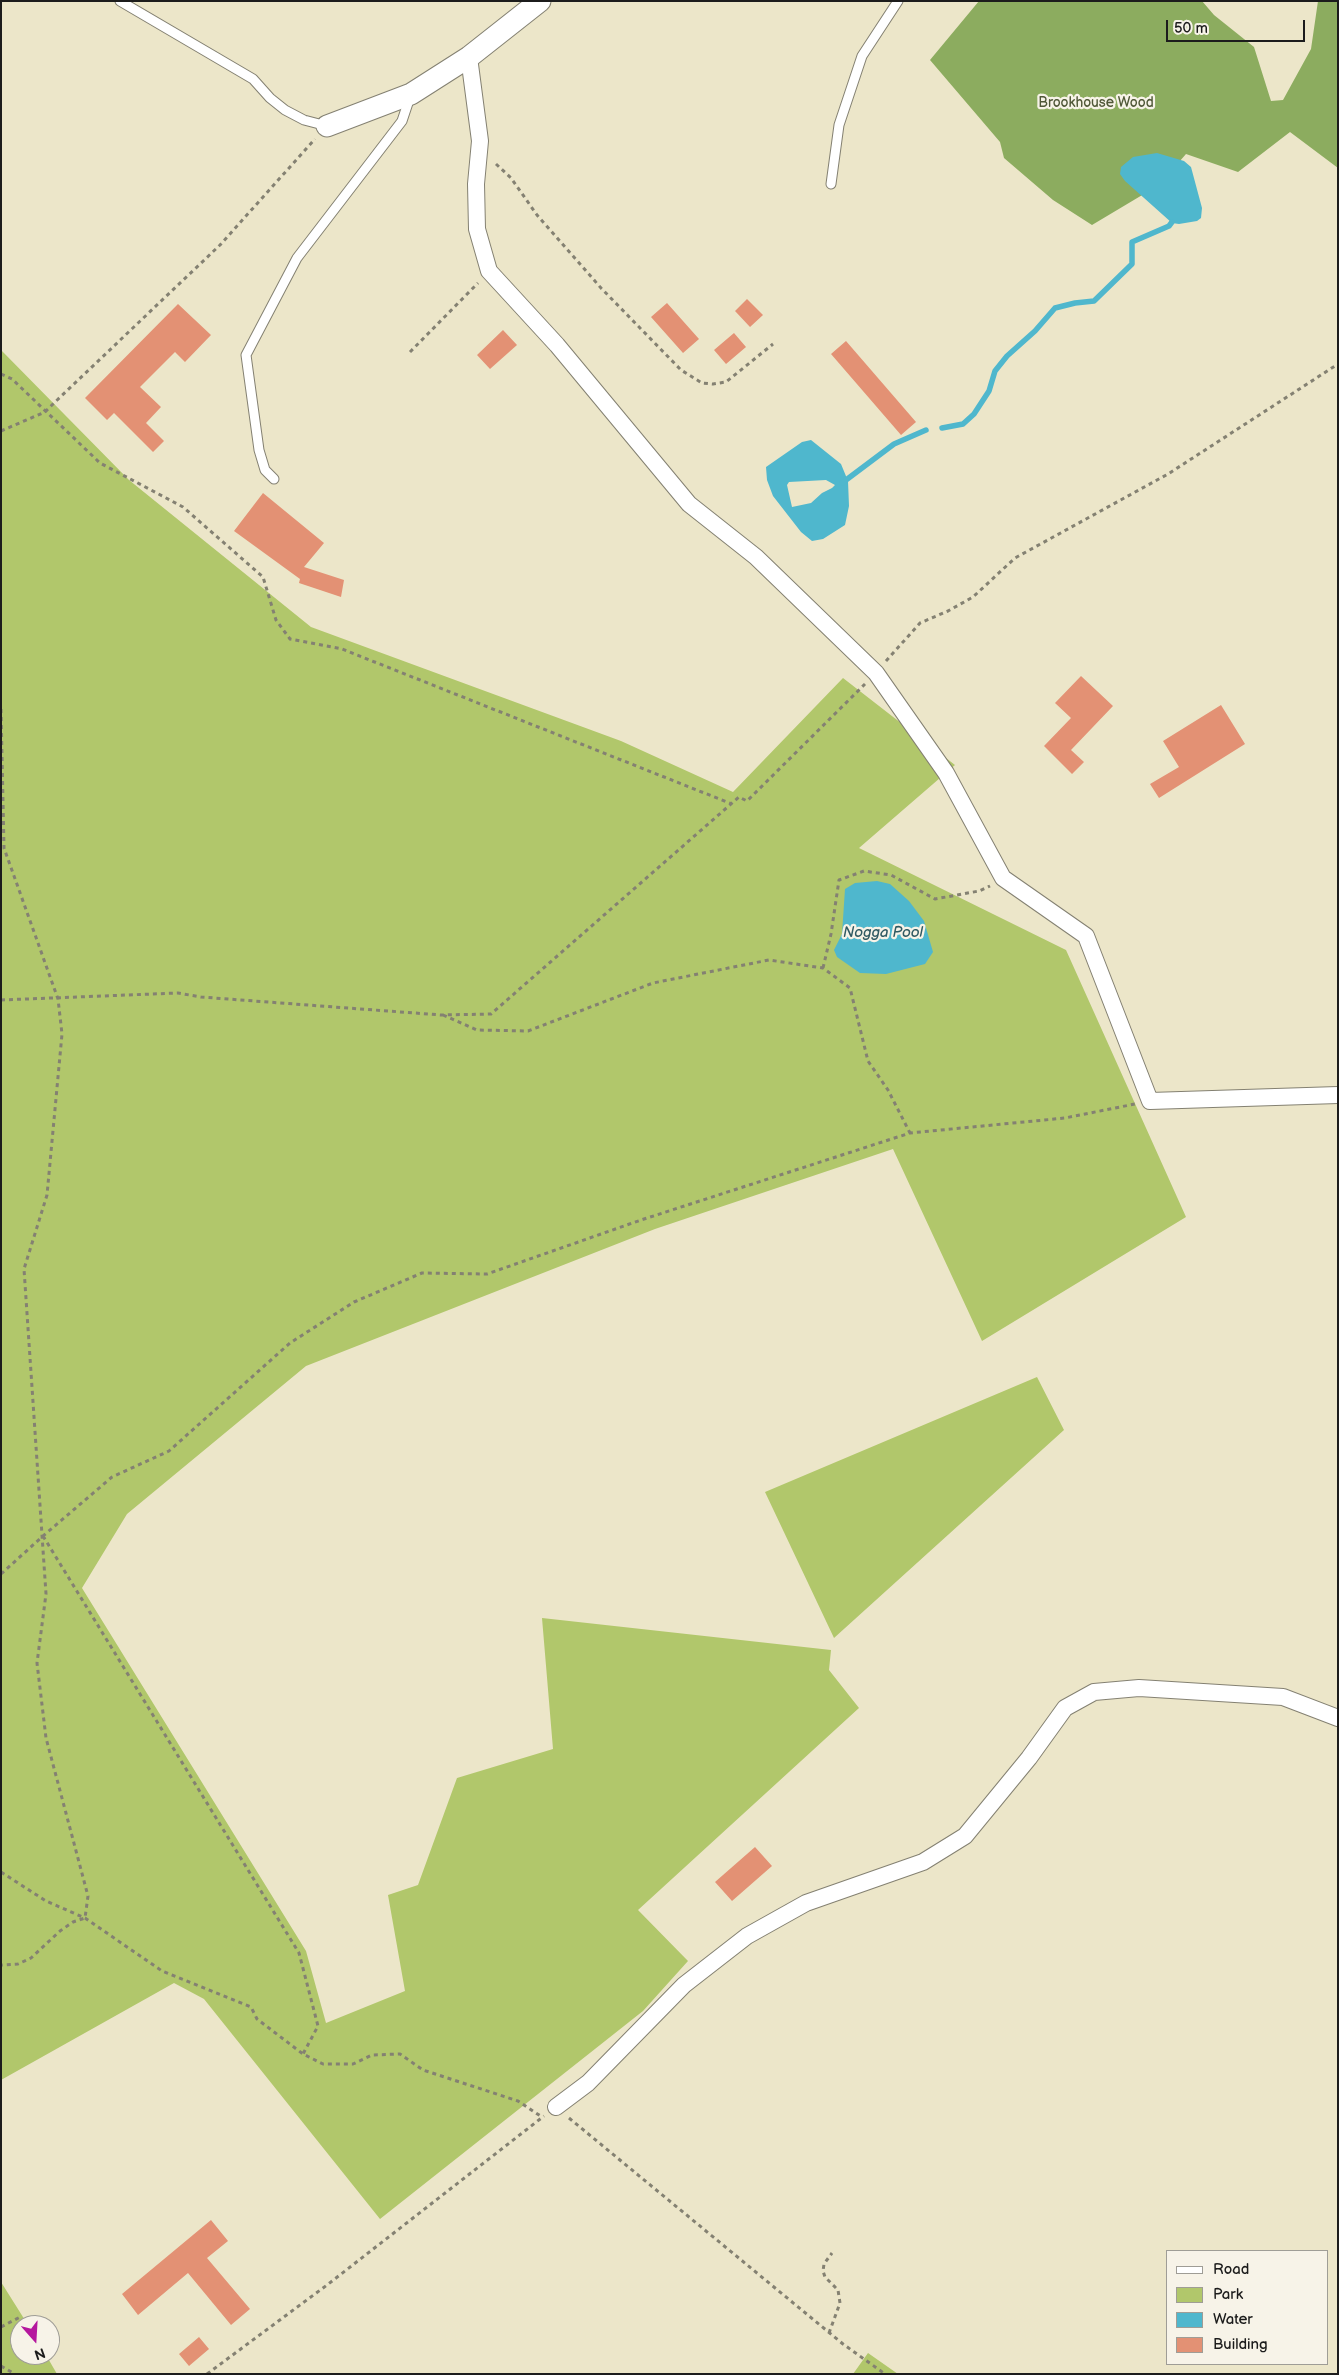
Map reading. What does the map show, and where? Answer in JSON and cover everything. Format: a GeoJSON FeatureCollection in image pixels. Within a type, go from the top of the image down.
{"type":"FeatureCollection","features":[{"type":"Feature","properties":{"kind":"street"},"geometry":{"type":"LineString","coordinates":[[327,126],[411,94],[469,57],[530,6]]}},
{"type":"Feature","properties":{"kind":"street"},"geometry":{"type":"LineString","coordinates":[[469,57],[480,141],[476,184],[477,229],[489,272],[557,345],[689,504],[756,557],[876,673],[946,774],[1003,878],[1086,936],[1150,1101],[1338,1095]]}},
{"type":"Feature","properties":{"kind":"street"},"geometry":{"type":"LineString","coordinates":[[556,2107],[588,2083],[684,1985],[747,1936],[806,1903],[923,1862],[965,1836],[1029,1758],[1065,1708],[1094,1692],[1138,1688],[1283,1697],[1338,1718]]}},
{"type":"Feature","properties":{"kind":"lane"},"geometry":{"type":"LineString","coordinates":[[120,1],[253,79],[270,98],[285,110],[304,120],[327,126]]}},
{"type":"Feature","properties":{"kind":"lane"},"geometry":{"type":"LineString","coordinates":[[831,184],[840,125],[862,56],[898,1]]}},
{"type":"Feature","properties":{"kind":"lane"},"geometry":{"type":"LineString","coordinates":[[274,479],[265,470],[259,450],[243,358],[297,258],[402,121],[411,94]]}},
{"type":"Feature","properties":{"kind":"path"},"geometry":{"type":"LineString","coordinates":[[1,431],[45,412],[220,245],[327,126]]}},
{"type":"Feature","properties":{"kind":"path"},"geometry":{"type":"LineString","coordinates":[[480,141],[485,152],[511,178],[537,215],[595,281],[681,370],[702,383],[726,382],[773,344]]}},
{"type":"Feature","properties":{"kind":"path"},"geometry":{"type":"LineString","coordinates":[[410,352],[489,272]]}},
{"type":"Feature","properties":{"kind":"path"},"geometry":{"type":"LineString","coordinates":[[1,1000],[178,993],[201,997],[441,1015],[491,1014],[739,797],[747,801],[876,673],[920,622],[948,611],[973,597],[1015,558],[1168,474],[1338,364]]}},
{"type":"Feature","properties":{"kind":"path"},"geometry":{"type":"LineString","coordinates":[[1,374],[12,379],[100,463],[183,508],[263,578],[276,620],[290,639],[342,649],[732,804]]}},
{"type":"Feature","properties":{"kind":"path"},"geometry":{"type":"LineString","coordinates":[[1,709],[4,848],[58,999],[62,1034],[47,1195],[24,1269],[46,1594],[37,1663],[46,1738],[88,1896],[85,1918]]}},
{"type":"Feature","properties":{"kind":"path"},"geometry":{"type":"LineString","coordinates":[[822,968],[831,934],[839,880],[864,872],[891,875],[935,899],[979,892],[1003,878]]}},
{"type":"Feature","properties":{"kind":"path"},"geometry":{"type":"LineString","coordinates":[[441,1015],[477,1030],[528,1031],[653,983],[769,960],[822,968],[850,988],[868,1061],[888,1090],[910,1133]]}},
{"type":"Feature","properties":{"kind":"path"},"geometry":{"type":"LineString","coordinates":[[1,1574],[112,1477],[169,1451],[290,1343],[354,1302],[422,1273],[488,1274],[641,1220],[910,1133],[1064,1118],[1150,1101]]}},
{"type":"Feature","properties":{"kind":"path"},"geometry":{"type":"LineString","coordinates":[[43,1536],[299,1953],[318,2026],[303,2054]]}},
{"type":"Feature","properties":{"kind":"path"},"geometry":{"type":"LineString","coordinates":[[1,1872],[46,1901],[85,1918],[162,1971],[251,2006],[257,2019],[303,2054],[323,2064],[353,2064],[372,2055],[400,2054],[423,2070],[518,2101],[543,2118]]}},
{"type":"Feature","properties":{"kind":"path"},"geometry":{"type":"LineString","coordinates":[[1,1965],[18,1964],[31,1958],[60,1931],[73,1922],[85,1918]]}},
{"type":"Feature","properties":{"kind":"path"},"geometry":{"type":"LineString","coordinates":[[208,2374],[328,2285],[556,2107],[829,2332],[885,2374]]}},
{"type":"Feature","properties":{"kind":"path"},"geometry":{"type":"LineString","coordinates":[[829,2332],[840,2302],[838,2290],[825,2277],[823,2271],[824,2264],[832,2253]]}},
{"type":"Feature","properties":{"kind":"path"},"geometry":{"type":"LineString","coordinates":[[1,2367],[14,2374]]}},
{"type":"Feature","properties":{"kind":"green space","name":"Brookhouse Wood"},"geometry":{"type":"Polygon","coordinates":[[[979,1],[1202,1],[1214,15],[1254,47],[1271,101],[1283,100],[1311,49],[1318,1],[1338,1],[1338,168],[1290,132],[1238,172],[1186,154],[1159,185],[1092,225],[1053,200],[1004,158],[1000,142],[930,60],[979,1]]]}},
{"type":"Feature","properties":{"kind":"green space"},"geometry":{"type":"Polygon","coordinates":[[[1,350],[129,480],[311,627],[621,741],[733,792],[843,678],[955,765],[859,848],[1066,950],[1186,1217],[982,1341],[893,1149],[655,1229],[306,1366],[127,1514],[82,1588],[306,1951],[326,2023],[405,1991],[388,1895],[418,1885],[457,1778],[553,1749],[542,1618],[831,1650],[829,1670],[859,1708],[638,1910],[688,1961],[643,2011],[380,2219],[204,1999],[174,1983],[1,2080],[1,350]]]}},
{"type":"Feature","properties":{"kind":"green space"},"geometry":{"type":"Polygon","coordinates":[[[1037,1377],[1064,1430],[834,1638],[765,1492],[1037,1377]]]}},
{"type":"Feature","properties":{"kind":"green space"},"geometry":{"type":"Polygon","coordinates":[[[1,2282],[22,2315],[10,2315],[10,2365],[52,2365],[57,2374],[1,2374],[1,2282]]]}},
{"type":"Feature","properties":{"kind":"green space"},"geometry":{"type":"Polygon","coordinates":[[[868,2353],[898,2374],[853,2374],[868,2353]]]}},
{"type":"Feature","properties":{"kind":"water"},"geometry":{"type":"Polygon","coordinates":[[[1157,153],[1184,161],[1191,167],[1202,208],[1201,218],[1197,221],[1179,224],[1172,223],[1125,181],[1120,174],[1121,167],[1133,157],[1157,153]]]}},
{"type":"Feature","properties":{"kind":"water"},"geometry":{"type":"Polygon","coordinates":[[[811,440],[841,464],[848,481],[849,506],[845,525],[823,539],[812,541],[801,532],[773,496],[767,480],[766,467],[802,442],[811,440]],[[826,480],[789,482],[787,485],[792,507],[811,503],[835,485],[826,480]]]}},
{"type":"Feature","properties":{"kind":"water","name":"Nogga Pool"},"geometry":{"type":"Polygon","coordinates":[[[877,881],[890,884],[909,901],[924,921],[933,952],[925,964],[886,974],[860,973],[837,957],[834,950],[842,934],[845,889],[855,883],[877,881]]]}},
{"type":"Feature","properties":{"kind":"building"},"geometry":{"type":"Polygon","coordinates":[[[747,299],[763,315],[750,327],[735,311],[747,299]]]}},
{"type":"Feature","properties":{"kind":"building"},"geometry":{"type":"Polygon","coordinates":[[[667,303],[699,339],[683,353],[651,317],[667,303]]]}},
{"type":"Feature","properties":{"kind":"building"},"geometry":{"type":"Polygon","coordinates":[[[178,304],[211,335],[185,362],[175,352],[140,387],[161,407],[146,423],[164,441],[153,452],[114,413],[107,420],[85,398],[178,304]]]}},
{"type":"Feature","properties":{"kind":"building"},"geometry":{"type":"Polygon","coordinates":[[[503,330],[517,345],[490,369],[477,355],[503,330]]]}},
{"type":"Feature","properties":{"kind":"building"},"geometry":{"type":"Polygon","coordinates":[[[734,333],[746,347],[726,364],[714,350],[734,333]]]}},
{"type":"Feature","properties":{"kind":"building"},"geometry":{"type":"Polygon","coordinates":[[[846,341],[916,422],[901,435],[831,354],[846,341]]]}},
{"type":"Feature","properties":{"kind":"building"},"geometry":{"type":"Polygon","coordinates":[[[263,493],[324,543],[304,567],[344,580],[341,597],[299,583],[300,579],[234,531],[263,493]]]}},
{"type":"Feature","properties":{"kind":"building"},"geometry":{"type":"Polygon","coordinates":[[[1081,676],[1113,706],[1071,750],[1084,762],[1072,774],[1044,746],[1071,718],[1055,703],[1081,676]]]}},
{"type":"Feature","properties":{"kind":"building"},"geometry":{"type":"Polygon","coordinates":[[[1221,705],[1245,744],[1159,798],[1150,784],[1179,767],[1163,741],[1221,705]]]}},
{"type":"Feature","properties":{"kind":"building"},"geometry":{"type":"Polygon","coordinates":[[[755,1847],[772,1866],[732,1901],[715,1882],[755,1847]]]}},
{"type":"Feature","properties":{"kind":"building"},"geometry":{"type":"Polygon","coordinates":[[[211,2220],[228,2241],[207,2258],[250,2309],[231,2325],[188,2273],[138,2315],[122,2294],[211,2220]]]}},
{"type":"Feature","properties":{"kind":"building"},"geometry":{"type":"Polygon","coordinates":[[[199,2337],[209,2349],[189,2366],[179,2354],[199,2337]]]}},
{"type":"Feature","properties":{"kind":"waterway"},"geometry":{"type":"LineString","coordinates":[[942,428],[963,424],[974,414],[989,391],[995,371],[1007,356],[1035,331],[1055,308],[1094,301],[1132,264],[1132,242],[1169,226],[1172,222]]}},
{"type":"Feature","properties":{"kind":"waterway"},"geometry":{"type":"LineString","coordinates":[[842,483],[894,444],[926,430]]}}]}
